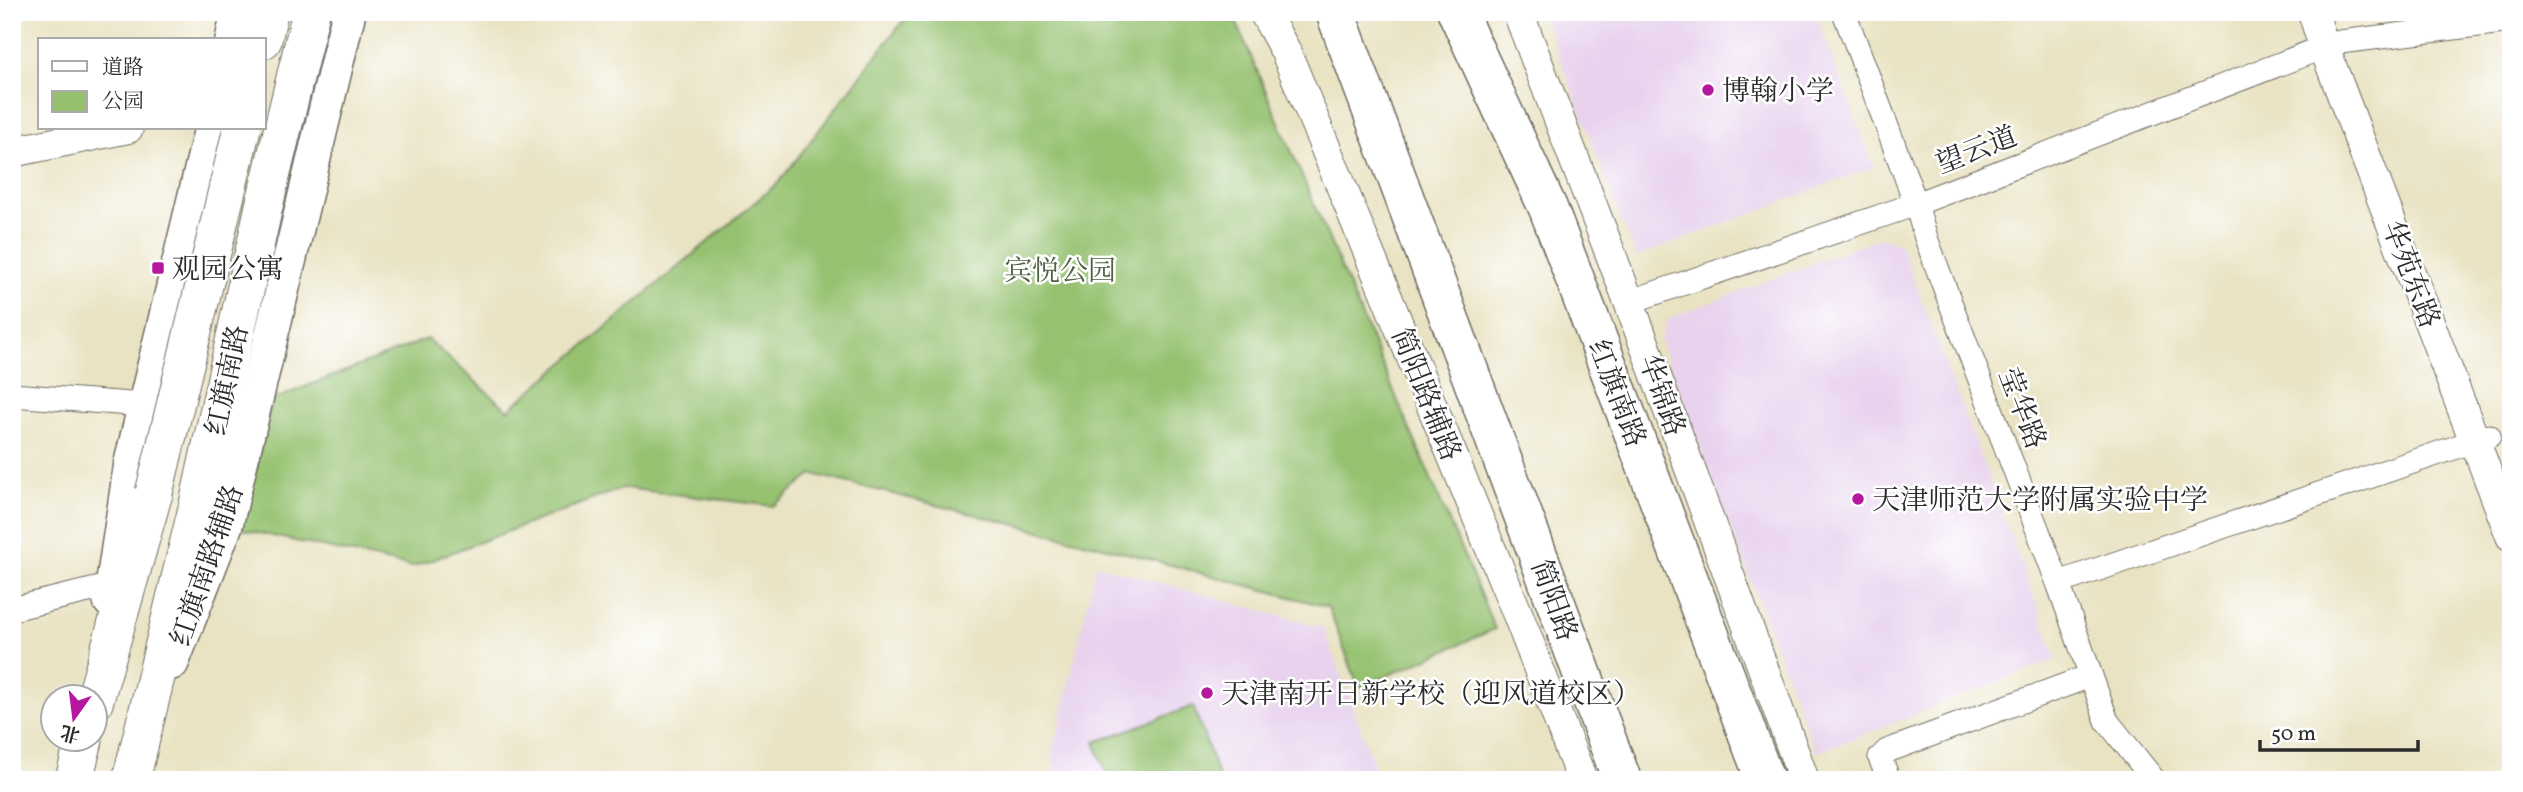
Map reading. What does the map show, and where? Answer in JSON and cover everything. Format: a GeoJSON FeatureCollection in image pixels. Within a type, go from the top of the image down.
{"type":"FeatureCollection","features":[{"type":"Feature","properties":{"kind":"highway"},"geometry":{"type":"LineString","coordinates":[[1335,12],[1352,62]]}},
{"type":"Feature","properties":{"kind":"highway","name":"红旗南路"},"geometry":{"type":"LineString","coordinates":[[1457,12],[1548,208],[1765,780]]}},
{"type":"Feature","properties":{"kind":"highway","name":"简阳路"},"geometry":{"type":"LineString","coordinates":[[1352,62],[1622,780]]}},
{"type":"Feature","properties":{"kind":"main road"},"geometry":{"type":"LineString","coordinates":[[232,38],[239,12]]}},
{"type":"Feature","properties":{"kind":"main road"},"geometry":{"type":"LineString","coordinates":[[263,38],[269,12]]}},
{"type":"Feature","properties":{"kind":"main road","name":"红旗南路"},"geometry":{"type":"LineString","coordinates":[[135,763],[198,504],[264,206],[311,12]]}},
{"type":"Feature","properties":{"kind":"main road","name":"红旗南路辅路"},"geometry":{"type":"LineString","coordinates":[[135,763],[226,525],[349,12]]}},
{"type":"Feature","properties":{"kind":"main road"},"geometry":{"type":"LineString","coordinates":[[1323,12],[1352,62]]}},
{"type":"Feature","properties":{"kind":"main road"},"geometry":{"type":"LineString","coordinates":[[95,684],[131,462],[211,130]]}},
{"type":"Feature","properties":{"kind":"main road","name":"红旗南路"},"geometry":{"type":"LineString","coordinates":[[99,684],[154,493],[242,130]]}},
{"type":"Feature","properties":{"kind":"main road"},"geometry":{"type":"LineString","coordinates":[[74,780],[80,754]]}},
{"type":"Feature","properties":{"kind":"street","name":"简阳路辅路"},"geometry":{"type":"LineString","coordinates":[[1264,12],[1286,52],[1513,602],[1582,780]]}},
{"type":"Feature","properties":{"kind":"street","name":"华锦路"},"geometry":{"type":"LineString","coordinates":[[1518,12],[1629,302],[1804,780]]}},
{"type":"Feature","properties":{"kind":"street","name":"莹华路"},"geometry":{"type":"LineString","coordinates":[[1844,12],[2107,721],[2154,780]]}},
{"type":"Feature","properties":{"kind":"street","name":"华苑东路"},"geometry":{"type":"LineString","coordinates":[[2314,12],[2332,44],[2482,438],[2511,536]]}},
{"type":"Feature","properties":{"kind":"street","name":"华苑东路"},"geometry":{"type":"LineString","coordinates":[[2332,44],[2333,12]]}},
{"type":"Feature","properties":{"kind":"street","name":"望云道"},"geometry":{"type":"LineString","coordinates":[[1629,302],[1916,204],[2332,44],[2511,21]]}},
{"type":"Feature","properties":{"kind":"street"},"geometry":{"type":"LineString","coordinates":[[12,152],[118,130]]}},
{"type":"Feature","properties":{"kind":"street"},"geometry":{"type":"LineString","coordinates":[[12,395],[144,405]]}},
{"type":"Feature","properties":{"kind":"street","name":"华苑东路"},"geometry":{"type":"LineString","coordinates":[[2482,438],[2511,496]]}},
{"type":"Feature","properties":{"kind":"street"},"geometry":{"type":"LineString","coordinates":[[2058,583],[2482,438]]}},
{"type":"Feature","properties":{"kind":"street"},"geometry":{"type":"LineString","coordinates":[[12,609],[113,585]]}},
{"type":"Feature","properties":{"kind":"street"},"geometry":{"type":"LineString","coordinates":[[1889,780],[1881,758],[1887,751],[2090,676]]}},
{"type":"Feature","properties":{"kind":"shaded area","name":"博翰小学"},"geometry":{"type":"Polygon","coordinates":[[[1542,12],[1815,12],[1874,167],[1636,257],[1542,12]]]}},
{"type":"Feature","properties":{"kind":"shaded area","name":"天津师范大学附属实验中学"},"geometry":{"type":"Polygon","coordinates":[[[1882,237],[1901,246],[2057,659],[1816,753],[1660,340],[1668,319],[1882,237]]]}},
{"type":"Feature","properties":{"kind":"shaded area","name":"天津南开日新学校（迎风道校区）"},"geometry":{"type":"Polygon","coordinates":[[[1096,565],[1324,628],[1379,780],[1060,780],[1052,758],[1096,565]]]}},
{"type":"Feature","properties":{"kind":"green space","name":"宾悦公园"},"geometry":{"type":"Polygon","coordinates":[[[910,12],[1232,12],[1495,629],[1359,688],[1328,607],[813,474],[773,506],[623,488],[413,567],[241,529],[272,400],[427,339],[508,410],[779,182],[910,12]]]}},
{"type":"Feature","properties":{"kind":"green space"},"geometry":{"type":"Polygon","coordinates":[[[1193,706],[1220,780],[1109,780],[1095,742],[1193,706]]]}},
{"type":"Feature","properties":{"kind":"place","name":"博翰小学"},"geometry":{"type":"Point","coordinates":[1708,90]}},
{"type":"Feature","properties":{"kind":"place","name":"观园公寓"},"geometry":{"type":"Point","coordinates":[158,268]}},
{"type":"Feature","properties":{"kind":"place","name":"天津师范大学附属实验中学"},"geometry":{"type":"Point","coordinates":[1858,499]}},
{"type":"Feature","properties":{"kind":"place","name":"天津南开日新学校（迎风道校区）"},"geometry":{"type":"Point","coordinates":[1207,693]}}]}
